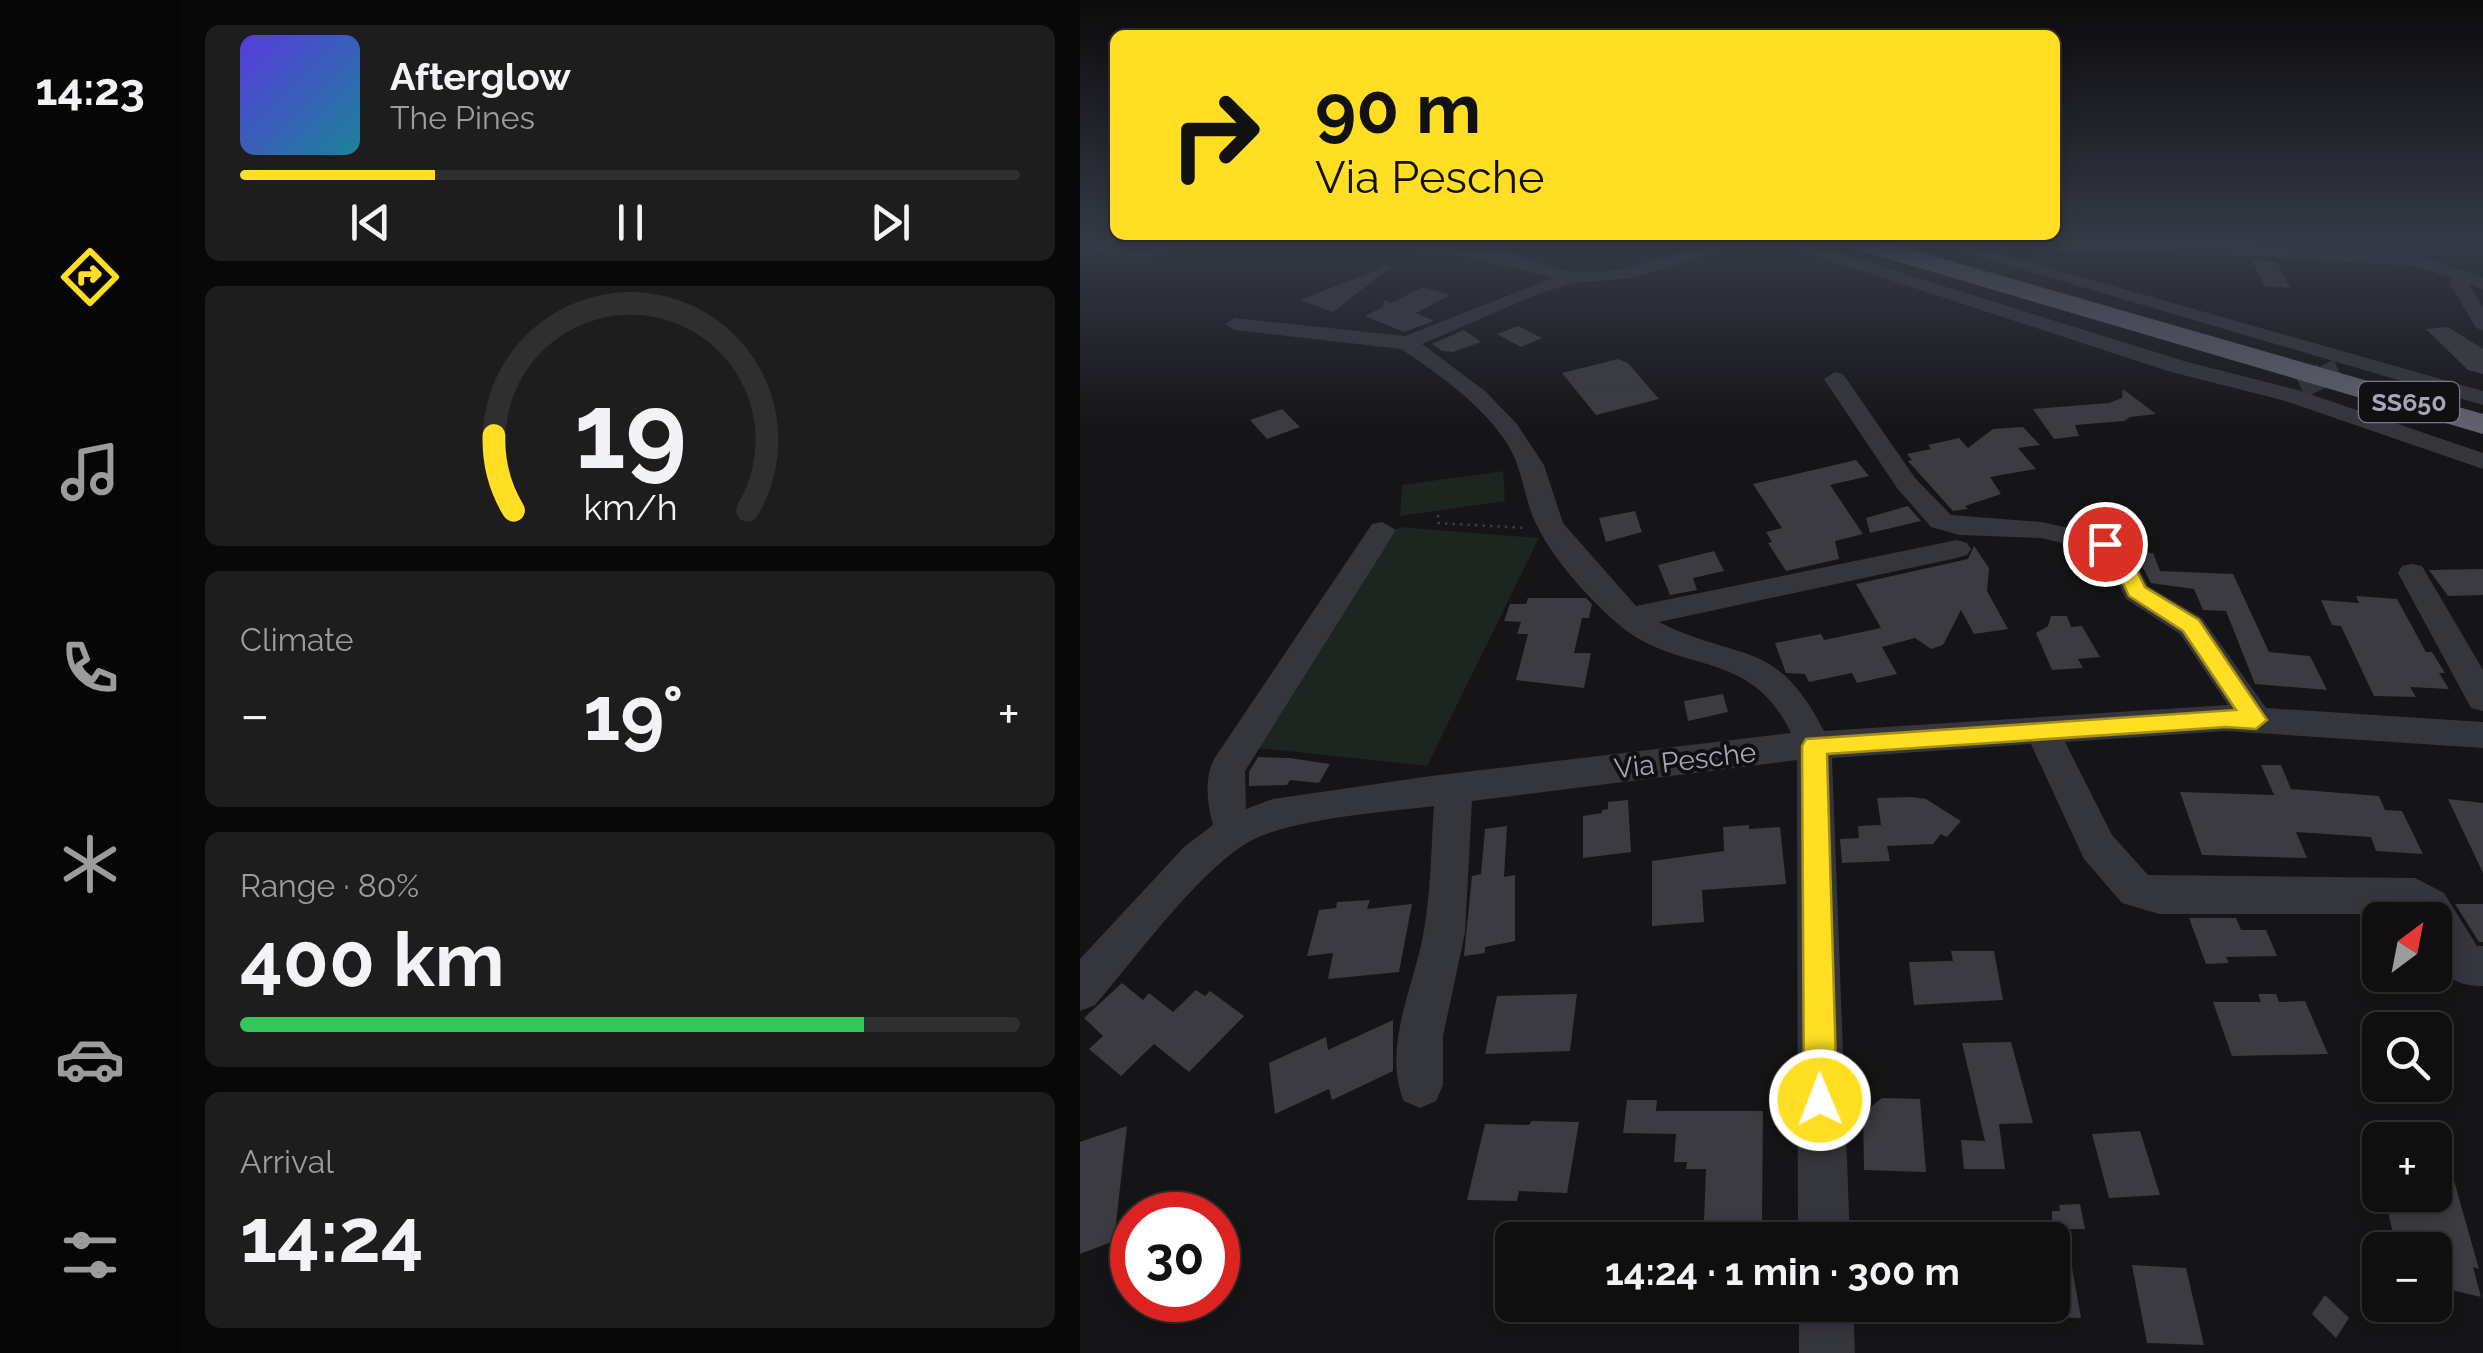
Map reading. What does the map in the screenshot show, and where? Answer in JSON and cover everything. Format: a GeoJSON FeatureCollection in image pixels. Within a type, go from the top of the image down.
{"type":"FeatureCollection","features":[{"type":"Feature","properties":{"kind":"highway","name":"SS650"},"geometry":{"type":"LineString","coordinates":[[2098,305],[2340,369],[2483,424]]}},
{"type":"Feature","properties":{"kind":"highway"},"geometry":{"type":"LineString","coordinates":[[2340,369],[2483,433]]}},
{"type":"Feature","properties":{"kind":"street"},"geometry":{"type":"LineString","coordinates":[[1234,324],[1406,343],[1495,305]]}},
{"type":"Feature","properties":{"kind":"street"},"geometry":{"type":"LineString","coordinates":[[1984,305],[2196,372],[2295,390],[2483,461]]}},
{"type":"Feature","properties":{"kind":"street"},"geometry":{"type":"LineString","coordinates":[[2138,305],[2340,369],[2483,398]]}},
{"type":"Feature","properties":{"kind":"street"},"geometry":{"type":"LineString","coordinates":[[1406,343],[1486,401],[1531,464],[1550,525],[1631,618],[1672,644],[1739,662],[1773,681],[1804,723],[1814,746],[1824,1222]]}},
{"type":"Feature","properties":{"kind":"street"},"geometry":{"type":"LineString","coordinates":[[1835,379],[1906,483],[1941,521],[1959,527],[2040,530],[2105,544],[2120,558],[2136,592],[2191,626],[2256,720]]}},
{"type":"Feature","properties":{"kind":"street"},"geometry":{"type":"LineString","coordinates":[[1234,831],[1226,804],[1226,769],[1382,530]]}},
{"type":"Feature","properties":{"kind":"street"},"geometry":{"type":"LineString","coordinates":[[1631,618],[1958,549]]}},
{"type":"Feature","properties":{"kind":"street"},"geometry":{"type":"LineString","coordinates":[[2412,573],[2483,699]]}},
{"type":"Feature","properties":{"kind":"street","name":"Via Pesche"},"geometry":{"type":"LineString","coordinates":[[1080,990],[1198,858],[1234,831],[1272,816],[1454,788],[1814,746],[2226,718],[2483,735]]}},
{"type":"Feature","properties":{"kind":"street"},"geometry":{"type":"LineString","coordinates":[[2042,731],[2098,847],[2136,890],[2159,896],[2415,896],[2430,906],[2466,966],[2483,966]]}},
{"type":"Feature","properties":{"kind":"street"},"geometry":{"type":"LineString","coordinates":[[1420,1086],[1421,1036],[1444,933],[1454,788]]}},
{"type":"Feature","properties":{"kind":"street"},"geometry":{"type":"LineString","coordinates":[[1826,1322],[1827,1353]]}},
{"type":"Feature","properties":{"kind":"path"},"geometry":{"type":"LineString","coordinates":[[1438,515],[1438,522],[1451,524],[1530,528],[1550,525]]}},
{"type":"Feature","properties":{"kind":"shaded area"},"geometry":{"type":"Polygon","coordinates":[[[1503,471],[1505,501],[1400,516],[1402,485],[1503,471]]]}},
{"type":"Feature","properties":{"kind":"shaded area"},"geometry":{"type":"Polygon","coordinates":[[[1398,527],[1539,538],[1427,766],[1248,747],[1398,527]]]}},
{"type":"Feature","properties":{"kind":"building"},"geometry":{"type":"Polygon","coordinates":[[[1314,305],[1342,305],[1333,312],[1314,305]]]}},
{"type":"Feature","properties":{"kind":"building"},"geometry":{"type":"Polygon","coordinates":[[[1431,305],[1416,313],[1434,321],[1404,332],[1365,316],[1383,307],[1431,305]]]}},
{"type":"Feature","properties":{"kind":"building"},"geometry":{"type":"Polygon","coordinates":[[[1518,326],[1542,338],[1521,347],[1497,334],[1518,326]]]}},
{"type":"Feature","properties":{"kind":"building"},"geometry":{"type":"Polygon","coordinates":[[[2448,327],[2483,349],[2483,374],[2468,370],[2426,329],[2448,327]]]}},
{"type":"Feature","properties":{"kind":"building"},"geometry":{"type":"Polygon","coordinates":[[[1464,330],[1481,342],[1453,352],[1432,344],[1464,330]]]}},
{"type":"Feature","properties":{"kind":"building"},"geometry":{"type":"Polygon","coordinates":[[[1618,359],[1628,363],[1659,399],[1596,415],[1562,373],[1618,359]]]}},
{"type":"Feature","properties":{"kind":"building"},"geometry":{"type":"Polygon","coordinates":[[[2123,389],[2156,414],[2075,425],[2079,436],[2054,439],[2033,409],[2109,403],[2122,398],[2123,389]]]}},
{"type":"Feature","properties":{"kind":"building"},"geometry":{"type":"Polygon","coordinates":[[[1282,409],[1300,427],[1267,439],[1250,420],[1282,409]]]}},
{"type":"Feature","properties":{"kind":"building"},"geometry":{"type":"Polygon","coordinates":[[[2023,427],[2040,445],[2018,448],[2036,469],[1990,477],[2001,494],[1965,506],[1968,509],[1953,511],[1908,461],[1912,460],[1907,454],[1931,449],[1928,445],[1959,438],[1968,448],[1993,429],[2023,427]]]}},
{"type":"Feature","properties":{"kind":"building"},"geometry":{"type":"Polygon","coordinates":[[[1856,460],[1869,476],[1830,485],[1863,534],[1835,541],[1839,559],[1786,571],[1768,543],[1772,542],[1766,532],[1782,528],[1753,484],[1856,460]]]}},
{"type":"Feature","properties":{"kind":"building"},"geometry":{"type":"Polygon","coordinates":[[[1908,506],[1921,521],[1870,533],[1866,518],[1908,506]]]}},
{"type":"Feature","properties":{"kind":"building"},"geometry":{"type":"Polygon","coordinates":[[[1635,511],[1642,532],[1606,542],[1599,518],[1635,511]]]}},
{"type":"Feature","properties":{"kind":"building"},"geometry":{"type":"Polygon","coordinates":[[[1974,546],[1989,568],[1987,591],[2008,629],[1974,634],[1961,610],[1943,645],[1931,649],[1915,638],[1882,647],[1897,674],[1857,683],[1852,673],[1809,682],[1805,674],[1786,673],[1775,643],[1821,634],[1824,640],[1881,628],[1856,584],[1968,559],[1974,546]]]}},
{"type":"Feature","properties":{"kind":"building"},"geometry":{"type":"Polygon","coordinates":[[[1714,551],[1724,571],[1693,578],[1697,590],[1670,595],[1658,565],[1714,551]]]}},
{"type":"Feature","properties":{"kind":"building"},"geometry":{"type":"Polygon","coordinates":[[[2153,553],[2160,571],[2233,574],[2269,652],[2310,656],[2327,690],[2255,684],[2226,611],[2203,610],[2194,589],[2151,583],[2136,555],[2153,553]]]}},
{"type":"Feature","properties":{"kind":"building"},"geometry":{"type":"Polygon","coordinates":[[[2483,569],[2483,595],[2448,596],[2429,570],[2483,569]]]}},
{"type":"Feature","properties":{"kind":"building"},"geometry":{"type":"Polygon","coordinates":[[[2356,596],[2397,599],[2426,652],[2432,652],[2445,673],[2439,673],[2449,689],[2410,687],[2416,697],[2374,696],[2341,626],[2332,625],[2321,600],[2359,603],[2356,596]]]}},
{"type":"Feature","properties":{"kind":"building"},"geometry":{"type":"Polygon","coordinates":[[[1528,598],[1586,598],[1592,604],[1589,618],[1582,618],[1574,653],[1591,653],[1584,688],[1516,680],[1528,634],[1517,634],[1521,622],[1504,621],[1510,604],[1526,604],[1528,598]]]}},
{"type":"Feature","properties":{"kind":"building"},"geometry":{"type":"Polygon","coordinates":[[[2051,616],[2067,616],[2071,627],[2082,626],[2100,657],[2078,659],[2083,668],[2052,670],[2036,633],[2048,626],[2051,616]]]}},
{"type":"Feature","properties":{"kind":"building"},"geometry":{"type":"Polygon","coordinates":[[[1723,694],[1728,712],[1688,721],[1684,701],[1723,694]]]}},
{"type":"Feature","properties":{"kind":"building"},"geometry":{"type":"Polygon","coordinates":[[[1258,757],[1330,764],[1319,783],[1290,780],[1287,785],[1249,786],[1249,772],[1258,757]]]}},
{"type":"Feature","properties":{"kind":"building"},"geometry":{"type":"Polygon","coordinates":[[[2261,765],[2281,765],[2291,789],[2379,796],[2385,810],[2402,811],[2423,854],[2376,851],[2371,837],[2296,832],[2307,858],[2202,855],[2180,792],[2274,795],[2261,765]]]}},
{"type":"Feature","properties":{"kind":"building"},"geometry":{"type":"Polygon","coordinates":[[[1877,798],[1926,799],[1961,821],[1947,837],[1941,834],[1933,844],[1887,846],[1890,861],[1842,863],[1840,839],[1859,838],[1858,826],[1881,825],[1877,798]]]}},
{"type":"Feature","properties":{"kind":"building"},"geometry":{"type":"Polygon","coordinates":[[[2448,799],[2483,803],[2483,873],[2448,799]]]}},
{"type":"Feature","properties":{"kind":"building"},"geometry":{"type":"Polygon","coordinates":[[[1628,800],[1631,852],[1583,858],[1583,816],[1602,813],[1608,809],[1608,802],[1628,800]]]}},
{"type":"Feature","properties":{"kind":"building"},"geometry":{"type":"Polygon","coordinates":[[[1749,825],[1749,829],[1780,827],[1786,884],[1702,890],[1704,922],[1652,926],[1652,861],[1724,851],[1723,827],[1749,825]]]}},
{"type":"Feature","properties":{"kind":"building"},"geometry":{"type":"Polygon","coordinates":[[[1507,826],[1504,877],[1515,875],[1515,941],[1485,947],[1485,953],[1464,956],[1472,876],[1481,874],[1485,829],[1507,826]]]}},
{"type":"Feature","properties":{"kind":"building"},"geometry":{"type":"Polygon","coordinates":[[[1370,900],[1367,909],[1412,904],[1399,972],[1328,979],[1333,953],[1307,956],[1319,910],[1336,908],[1337,902],[1370,900]]]}},
{"type":"Feature","properties":{"kind":"building"},"geometry":{"type":"Polygon","coordinates":[[[2455,904],[2483,904],[2483,942],[2479,942],[2455,904]]]}},
{"type":"Feature","properties":{"kind":"building"},"geometry":{"type":"Polygon","coordinates":[[[2189,918],[2236,918],[2241,930],[2266,930],[2277,956],[2226,957],[2229,963],[2206,964],[2189,918]]]}},
{"type":"Feature","properties":{"kind":"building"},"geometry":{"type":"Polygon","coordinates":[[[1951,951],[1994,951],[2003,1000],[1914,1005],[1909,962],[1953,961],[1951,951]]]}},
{"type":"Feature","properties":{"kind":"building"},"geometry":{"type":"Polygon","coordinates":[[[1122,983],[1143,1000],[1149,993],[1173,1012],[1196,990],[1205,996],[1210,991],[1244,1016],[1189,1072],[1154,1044],[1121,1076],[1089,1049],[1103,1036],[1084,1018],[1122,983]]]}},
{"type":"Feature","properties":{"kind":"building"},"geometry":{"type":"Polygon","coordinates":[[[1577,994],[1570,1051],[1485,1054],[1497,996],[1577,994]]]}},
{"type":"Feature","properties":{"kind":"building"},"geometry":{"type":"Polygon","coordinates":[[[2258,994],[2276,994],[2279,1002],[2305,1001],[2328,1054],[2232,1056],[2213,1002],[2261,1002],[2258,994]]]}},
{"type":"Feature","properties":{"kind":"building"},"geometry":{"type":"Polygon","coordinates":[[[1393,1020],[1393,1071],[1332,1100],[1329,1089],[1275,1114],[1269,1063],[1326,1037],[1328,1050],[1393,1020]]]}},
{"type":"Feature","properties":{"kind":"building"},"geometry":{"type":"Polygon","coordinates":[[[2011,1042],[2033,1123],[1999,1124],[2005,1169],[1964,1169],[1961,1140],[1985,1141],[1962,1043],[2011,1042]]]}},
{"type":"Feature","properties":{"kind":"building"},"geometry":{"type":"Polygon","coordinates":[[[1882,1098],[1920,1099],[1926,1172],[1864,1170],[1863,1113],[1882,1098]]]}},
{"type":"Feature","properties":{"kind":"building"},"geometry":{"type":"Polygon","coordinates":[[[1627,1100],[1657,1100],[1656,1111],[1763,1111],[1762,1222],[1704,1222],[1706,1169],[1686,1169],[1687,1162],[1674,1162],[1676,1134],[1623,1133],[1627,1100]]]}},
{"type":"Feature","properties":{"kind":"building"},"geometry":{"type":"Polygon","coordinates":[[[1532,1121],[1579,1122],[1567,1193],[1519,1191],[1517,1201],[1467,1200],[1485,1124],[1529,1125],[1532,1121]]]}},
{"type":"Feature","properties":{"kind":"building"},"geometry":{"type":"Polygon","coordinates":[[[1127,1126],[1120,1192],[1110,1192],[1110,1243],[1080,1254],[1080,1142],[1127,1126]]]}},
{"type":"Feature","properties":{"kind":"building"},"geometry":{"type":"Polygon","coordinates":[[[2140,1131],[2160,1195],[2109,1198],[2092,1134],[2140,1131]]]}},
{"type":"Feature","properties":{"kind":"building"},"geometry":{"type":"Polygon","coordinates":[[[2452,1173],[2479,1269],[2473,1267],[2481,1297],[2452,1290],[2452,1232],[2393,1232],[2388,1212],[2452,1212],[2452,1173]]]}},
{"type":"Feature","properties":{"kind":"building"},"geometry":{"type":"Polygon","coordinates":[[[2080,1204],[2085,1229],[2070,1229],[2070,1222],[2052,1222],[2052,1211],[2060,1211],[2059,1205],[2080,1204]]]}},
{"type":"Feature","properties":{"kind":"building"},"geometry":{"type":"Polygon","coordinates":[[[2070,1257],[2081,1318],[2070,1318],[2070,1257]]]}},
{"type":"Feature","properties":{"kind":"building"},"geometry":{"type":"Polygon","coordinates":[[[2132,1265],[2186,1268],[2204,1345],[2147,1343],[2132,1265]]]}},
{"type":"Feature","properties":{"kind":"building"},"geometry":{"type":"Polygon","coordinates":[[[2325,1295],[2349,1318],[2336,1338],[2312,1314],[2325,1295]]]}},
{"type":"Feature","properties":{"kind":"tunnel"},"geometry":{"type":"LineString","coordinates":[[2323,376],[2338,369]]}},
{"type":"Feature","properties":{"kind":"tunnel"},"geometry":{"type":"LineString","coordinates":[[2300,386],[2328,373]]}},
{"type":"Feature","properties":{"kind":"route"},"geometry":{"type":"LineString","coordinates":[[1820,1100],[1814,746],[2226,718],[2256,720],[2191,626],[2136,592],[2120,558],[2105,544]]}}]}
